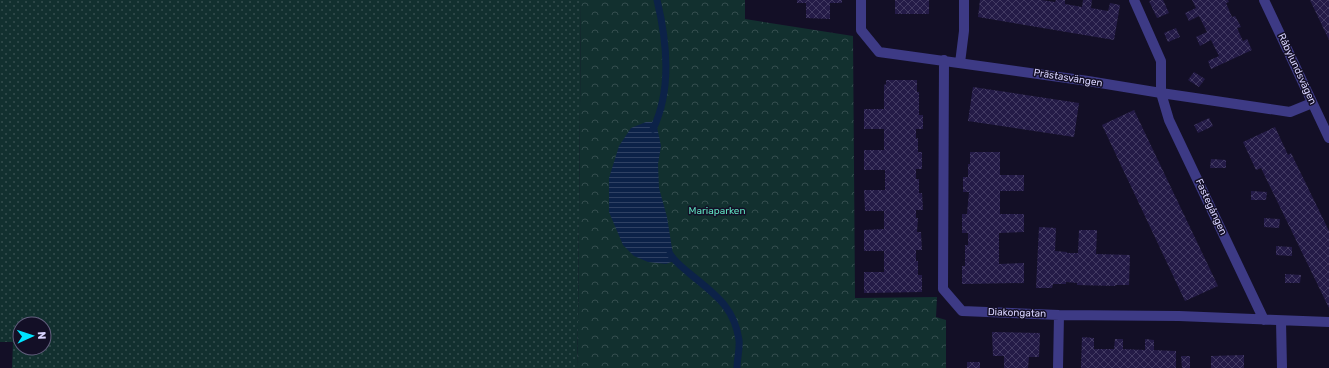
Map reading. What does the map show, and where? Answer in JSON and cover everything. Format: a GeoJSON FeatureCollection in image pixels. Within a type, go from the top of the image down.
{"type":"FeatureCollection","features":[{"type":"Feature","properties":{"kind":"street","name":"Prästasvängen"},"geometry":{"type":"LineString","coordinates":[[861,0],[861,30],[879,52],[960,62],[1290,112],[1312,103]]}},
{"type":"Feature","properties":{"kind":"street"},"geometry":{"type":"LineString","coordinates":[[960,62],[964,31],[964,0]]}},
{"type":"Feature","properties":{"kind":"street","name":"Fastegången"},"geometry":{"type":"LineString","coordinates":[[1134,0],[1161,61],[1161,93],[1169,120],[1264,320]]}},
{"type":"Feature","properties":{"kind":"street","name":"Råbylundsvägen"},"geometry":{"type":"LineString","coordinates":[[1264,0],[1328,134]]}},
{"type":"Feature","properties":{"kind":"street","name":"Diakongatan"},"geometry":{"type":"LineString","coordinates":[[944,60],[943,289],[962,311],[1329,322]]}},
{"type":"Feature","properties":{"kind":"street"},"geometry":{"type":"LineString","coordinates":[[1058,314],[1058,368]]}},
{"type":"Feature","properties":{"kind":"street"},"geometry":{"type":"LineString","coordinates":[[1281,321],[1282,368]]}},
{"type":"Feature","properties":{"kind":"green space"},"geometry":{"type":"Polygon","coordinates":[[[0,0],[581,0],[577,368],[12,368],[12,356],[52,356],[52,316],[12,316],[12,342],[0,342],[0,0]]]}},
{"type":"Feature","properties":{"kind":"green space","name":"Mariaparken"},"geometry":{"type":"Polygon","coordinates":[[[581,0],[745,0],[745,19],[853,36],[855,298],[937,297],[936,317],[946,320],[946,368],[577,368],[581,0]]]}},
{"type":"Feature","properties":{"kind":"water"},"geometry":{"type":"Polygon","coordinates":[[[646,122],[656,122],[661,146],[658,164],[659,188],[667,217],[674,261],[666,264],[648,262],[634,256],[623,245],[609,212],[609,178],[619,146],[631,128],[646,122]]]}},
{"type":"Feature","properties":{"kind":"building"},"geometry":{"type":"Polygon","coordinates":[[[797,0],[842,0],[842,3],[830,3],[830,19],[806,18],[806,3],[797,3],[797,0]]]}},
{"type":"Feature","properties":{"kind":"building"},"geometry":{"type":"Polygon","coordinates":[[[895,0],[929,0],[929,14],[895,14],[895,0]]]}},
{"type":"Feature","properties":{"kind":"building"},"geometry":{"type":"Polygon","coordinates":[[[980,0],[1041,0],[1055,2],[1056,0],[1065,0],[1065,4],[1082,7],[1083,0],[1092,0],[1091,8],[1108,11],[1110,3],[1120,5],[1114,40],[978,17],[980,0]]]}},
{"type":"Feature","properties":{"kind":"building"},"geometry":{"type":"Polygon","coordinates":[[[1163,0],[1169,13],[1157,18],[1149,1],[1163,0]]]}},
{"type":"Feature","properties":{"kind":"building"},"geometry":{"type":"Polygon","coordinates":[[[1192,0],[1228,0],[1229,2],[1226,3],[1232,17],[1235,16],[1241,27],[1237,28],[1243,41],[1247,39],[1252,50],[1211,69],[1208,61],[1219,56],[1211,40],[1200,46],[1196,37],[1207,32],[1199,16],[1189,21],[1185,13],[1196,8],[1192,0]]]}},
{"type":"Feature","properties":{"kind":"building"},"geometry":{"type":"Polygon","coordinates":[[[1310,0],[1329,0],[1329,40],[1310,0]]]}},
{"type":"Feature","properties":{"kind":"building"},"geometry":{"type":"Polygon","coordinates":[[[1176,28],[1180,37],[1168,42],[1164,33],[1176,28]]]}},
{"type":"Feature","properties":{"kind":"building"},"geometry":{"type":"Polygon","coordinates":[[[1194,72],[1205,79],[1199,87],[1188,80],[1194,72]]]}},
{"type":"Feature","properties":{"kind":"building"},"geometry":{"type":"Polygon","coordinates":[[[886,80],[917,80],[917,92],[919,92],[919,115],[923,115],[923,129],[916,129],[916,139],[918,138],[918,152],[922,152],[922,169],[916,169],[916,179],[919,179],[919,193],[922,193],[923,210],[916,210],[916,218],[918,218],[917,232],[921,232],[922,250],[916,250],[916,261],[918,261],[918,275],[922,275],[922,292],[864,293],[864,272],[884,272],[884,251],[864,251],[864,230],[884,229],[884,211],[865,211],[864,190],[885,190],[885,170],[864,170],[864,150],[884,150],[884,129],[864,129],[864,109],[884,109],[884,85],[886,84],[886,80]]]}},
{"type":"Feature","properties":{"kind":"building"},"geometry":{"type":"Polygon","coordinates":[[[973,87],[1079,103],[1074,137],[968,121],[973,87]]]}},
{"type":"Feature","properties":{"kind":"building"},"geometry":{"type":"Polygon","coordinates":[[[1134,110],[1218,286],[1185,301],[1102,125],[1134,110]]]}},
{"type":"Feature","properties":{"kind":"building"},"geometry":{"type":"Polygon","coordinates":[[[1209,118],[1213,126],[1198,133],[1194,125],[1209,118]]]}},
{"type":"Feature","properties":{"kind":"building"},"geometry":{"type":"Polygon","coordinates":[[[1275,127],[1288,155],[1291,153],[1329,231],[1329,308],[1261,168],[1256,170],[1243,142],[1275,127]]]}},
{"type":"Feature","properties":{"kind":"building"},"geometry":{"type":"Polygon","coordinates":[[[970,152],[1000,152],[1000,175],[1024,175],[1024,191],[1000,191],[1000,214],[1024,214],[1024,232],[999,233],[999,264],[1024,263],[1024,283],[962,284],[962,266],[965,266],[965,245],[968,245],[968,233],[962,233],[962,214],[967,214],[969,192],[963,192],[963,177],[968,177],[970,152]]]}},
{"type":"Feature","properties":{"kind":"building"},"geometry":{"type":"Polygon","coordinates":[[[1211,159],[1226,160],[1226,168],[1210,168],[1211,159]]]}},
{"type":"Feature","properties":{"kind":"building"},"geometry":{"type":"Polygon","coordinates":[[[1251,191],[1267,192],[1266,200],[1251,200],[1251,191]]]}},
{"type":"Feature","properties":{"kind":"building"},"geometry":{"type":"Polygon","coordinates":[[[1264,218],[1280,219],[1279,228],[1264,227],[1264,218]]]}},
{"type":"Feature","properties":{"kind":"building"},"geometry":{"type":"Polygon","coordinates":[[[1039,227],[1056,228],[1055,251],[1067,253],[1078,253],[1079,230],[1097,230],[1096,254],[1130,255],[1129,285],[1077,285],[1077,283],[1066,282],[1066,284],[1053,284],[1052,288],[1036,288],[1039,227]]]}},
{"type":"Feature","properties":{"kind":"building"},"geometry":{"type":"Polygon","coordinates":[[[1276,246],[1292,247],[1292,256],[1276,255],[1276,246]]]}},
{"type":"Feature","properties":{"kind":"building"},"geometry":{"type":"Polygon","coordinates":[[[1285,274],[1301,275],[1300,283],[1285,283],[1285,274]]]}},
{"type":"Feature","properties":{"kind":"building"},"geometry":{"type":"Polygon","coordinates":[[[992,332],[1040,333],[1039,357],[1029,357],[1028,368],[1004,368],[1004,356],[993,356],[992,332]]]}},
{"type":"Feature","properties":{"kind":"building"},"geometry":{"type":"Polygon","coordinates":[[[1082,337],[1094,338],[1094,349],[1114,349],[1115,339],[1123,339],[1123,349],[1145,350],[1145,339],[1154,340],[1154,350],[1176,351],[1176,368],[1081,368],[1082,337]]]}},
{"type":"Feature","properties":{"kind":"building"},"geometry":{"type":"Polygon","coordinates":[[[1244,355],[1244,368],[1211,368],[1211,356],[1244,355]]]}},
{"type":"Feature","properties":{"kind":"building"},"geometry":{"type":"Polygon","coordinates":[[[1181,356],[1190,356],[1190,368],[1182,368],[1181,356]]]}},
{"type":"Feature","properties":{"kind":"building"},"geometry":{"type":"Polygon","coordinates":[[[967,362],[980,362],[980,368],[967,368],[967,362]]]}},
{"type":"Feature","properties":{"kind":"waterway"},"geometry":{"type":"LineString","coordinates":[[653,129],[663,98],[666,65],[663,32],[657,0]]}},
{"type":"Feature","properties":{"kind":"waterway"},"geometry":{"type":"LineString","coordinates":[[670,254],[674,260],[714,294],[728,309],[733,318],[739,340],[737,368]]}}]}
